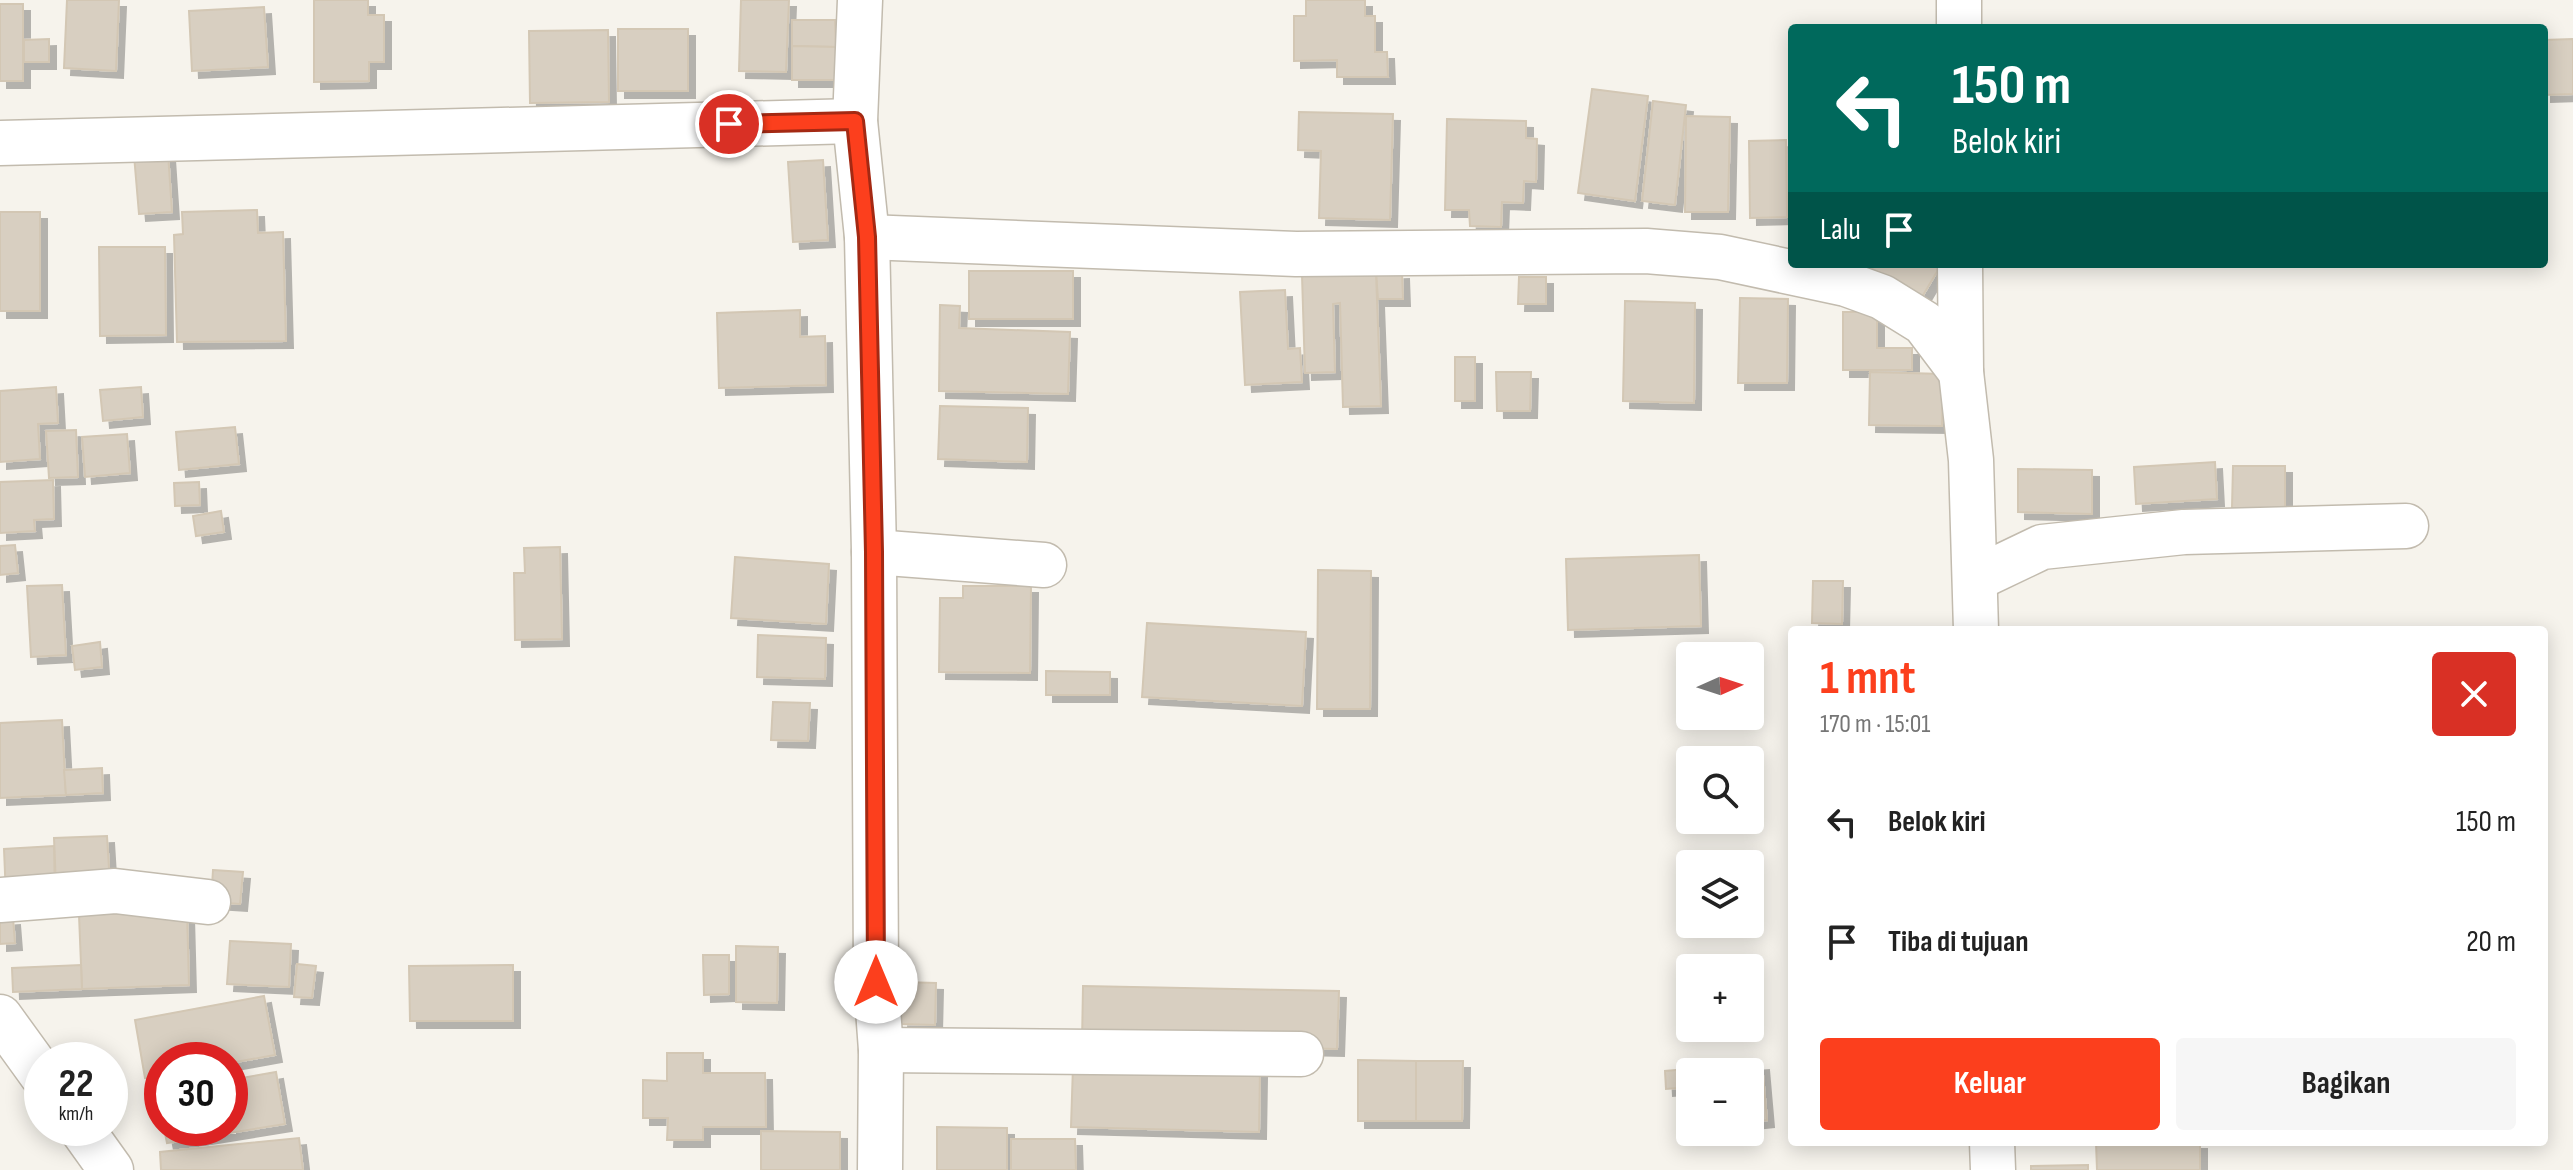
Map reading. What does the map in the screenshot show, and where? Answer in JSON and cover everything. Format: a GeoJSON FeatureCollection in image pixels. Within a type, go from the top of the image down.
{"type":"FeatureCollection","features":[{"type":"Feature","properties":{"kind":"street"},"geometry":{"type":"LineString","coordinates":[[860,0],[855,121],[867,237],[874,552],[876,982],[881,1050],[880,1170]]}},
{"type":"Feature","properties":{"kind":"street"},"geometry":{"type":"LineString","coordinates":[[1959,0],[1959,24]]}},
{"type":"Feature","properties":{"kind":"street"},"geometry":{"type":"LineString","coordinates":[[0,143],[855,121]]}},
{"type":"Feature","properties":{"kind":"street"},"geometry":{"type":"LineString","coordinates":[[867,237],[1296,254],[1646,251],[1720,257],[1846,284],[1882,297],[1924,323],[1961,372]]}},
{"type":"Feature","properties":{"kind":"street"},"geometry":{"type":"LineString","coordinates":[[1960,268],[1961,372],[1971,460],[1976,626]]}},
{"type":"Feature","properties":{"kind":"street"},"geometry":{"type":"LineString","coordinates":[[1975,579],[2042,547],[2184,532],[2406,526]]}},
{"type":"Feature","properties":{"kind":"street"},"geometry":{"type":"LineString","coordinates":[[874,552],[1044,565]]}},
{"type":"Feature","properties":{"kind":"street"},"geometry":{"type":"LineString","coordinates":[[0,900],[115,891],[208,902]]}},
{"type":"Feature","properties":{"kind":"street"},"geometry":{"type":"LineString","coordinates":[[0,1017],[24,1050]]}},
{"type":"Feature","properties":{"kind":"street"},"geometry":{"type":"LineString","coordinates":[[881,1050],[1301,1054]]}},
{"type":"Feature","properties":{"kind":"street"},"geometry":{"type":"LineString","coordinates":[[94,1146],[111,1170]]}},
{"type":"Feature","properties":{"kind":"street"},"geometry":{"type":"LineString","coordinates":[[1992,1146],[1993,1170]]}},
{"type":"Feature","properties":{"kind":"building"},"geometry":{"type":"Polygon","coordinates":[[[67,0],[119,0],[116,71],[64,68],[67,0]]]}},
{"type":"Feature","properties":{"kind":"building"},"geometry":{"type":"Polygon","coordinates":[[[314,0],[368,0],[368,15],[384,15],[384,62],[369,62],[369,81],[314,82],[314,0]]]}},
{"type":"Feature","properties":{"kind":"building"},"geometry":{"type":"Polygon","coordinates":[[[741,0],[789,0],[786,72],[739,71],[741,0]]]}},
{"type":"Feature","properties":{"kind":"building"},"geometry":{"type":"Polygon","coordinates":[[[1306,0],[1365,0],[1365,16],[1375,16],[1375,52],[1387,52],[1388,77],[1337,77],[1337,60],[1294,61],[1294,16],[1306,16],[1306,0]]]}},
{"type":"Feature","properties":{"kind":"building"},"geometry":{"type":"Polygon","coordinates":[[[0,4],[23,4],[23,81],[0,81],[0,4]]]}},
{"type":"Feature","properties":{"kind":"building"},"geometry":{"type":"Polygon","coordinates":[[[264,7],[268,67],[192,71],[189,11],[264,7]]]}},
{"type":"Feature","properties":{"kind":"building"},"geometry":{"type":"Polygon","coordinates":[[[792,20],[835,20],[836,47],[792,46],[792,20]]]}},
{"type":"Feature","properties":{"kind":"building"},"geometry":{"type":"Polygon","coordinates":[[[618,29],[688,29],[688,91],[618,91],[618,29]]]}},
{"type":"Feature","properties":{"kind":"building"},"geometry":{"type":"Polygon","coordinates":[[[608,30],[609,102],[530,103],[529,31],[608,30]]]}},
{"type":"Feature","properties":{"kind":"building"},"geometry":{"type":"Polygon","coordinates":[[[49,39],[49,62],[24,62],[24,40],[49,39]]]}},
{"type":"Feature","properties":{"kind":"building"},"geometry":{"type":"Polygon","coordinates":[[[2573,39],[2573,94],[2548,95],[2548,40],[2573,39]]]}},
{"type":"Feature","properties":{"kind":"building"},"geometry":{"type":"Polygon","coordinates":[[[792,46],[836,47],[835,80],[792,80],[792,46]]]}},
{"type":"Feature","properties":{"kind":"building"},"geometry":{"type":"Polygon","coordinates":[[[1592,89],[1648,96],[1635,201],[1578,193],[1592,89]]]}},
{"type":"Feature","properties":{"kind":"building"},"geometry":{"type":"Polygon","coordinates":[[[1653,101],[1686,105],[1675,205],[1642,201],[1653,101]]]}},
{"type":"Feature","properties":{"kind":"building"},"geometry":{"type":"Polygon","coordinates":[[[1299,112],[1393,114],[1390,220],[1319,218],[1321,151],[1298,150],[1299,112]]]}},
{"type":"Feature","properties":{"kind":"building"},"geometry":{"type":"Polygon","coordinates":[[[1686,116],[1730,117],[1728,212],[1685,212],[1686,116]]]}},
{"type":"Feature","properties":{"kind":"building"},"geometry":{"type":"Polygon","coordinates":[[[1447,119],[1526,121],[1526,138],[1537,139],[1536,182],[1524,181],[1523,203],[1502,202],[1501,227],[1470,226],[1469,210],[1445,210],[1447,119]]]}},
{"type":"Feature","properties":{"kind":"building"},"geometry":{"type":"Polygon","coordinates":[[[1786,140],[1787,217],[1750,218],[1749,141],[1786,140]]]}},
{"type":"Feature","properties":{"kind":"building"},"geometry":{"type":"Polygon","coordinates":[[[168,153],[172,212],[139,214],[134,155],[168,153]]]}},
{"type":"Feature","properties":{"kind":"building"},"geometry":{"type":"Polygon","coordinates":[[[823,160],[828,240],[793,242],[788,162],[823,160]]]}},
{"type":"Feature","properties":{"kind":"building"},"geometry":{"type":"Polygon","coordinates":[[[257,210],[258,233],[283,232],[286,341],[177,342],[174,235],[183,234],[182,212],[257,210]]]}},
{"type":"Feature","properties":{"kind":"building"},"geometry":{"type":"Polygon","coordinates":[[[0,212],[40,212],[40,311],[0,311],[0,212]]]}},
{"type":"Feature","properties":{"kind":"building"},"geometry":{"type":"Polygon","coordinates":[[[99,247],[165,247],[166,335],[100,336],[99,247]]]}},
{"type":"Feature","properties":{"kind":"building"},"geometry":{"type":"Polygon","coordinates":[[[1871,268],[1939,268],[1922,297],[1871,268]]]}},
{"type":"Feature","properties":{"kind":"building"},"geometry":{"type":"Polygon","coordinates":[[[969,271],[1073,271],[1073,319],[969,319],[969,271]]]}},
{"type":"Feature","properties":{"kind":"building"},"geometry":{"type":"Polygon","coordinates":[[[1402,272],[1403,299],[1378,299],[1376,273],[1402,272]]]}},
{"type":"Feature","properties":{"kind":"building"},"geometry":{"type":"Polygon","coordinates":[[[1376,273],[1381,406],[1343,407],[1340,303],[1333,304],[1335,372],[1305,373],[1302,275],[1376,273]]]}},
{"type":"Feature","properties":{"kind":"building"},"geometry":{"type":"Polygon","coordinates":[[[1519,277],[1546,277],[1546,304],[1518,304],[1519,277]]]}},
{"type":"Feature","properties":{"kind":"building"},"geometry":{"type":"Polygon","coordinates":[[[1285,290],[1288,349],[1300,348],[1302,382],[1245,385],[1240,292],[1285,290]]]}},
{"type":"Feature","properties":{"kind":"building"},"geometry":{"type":"Polygon","coordinates":[[[1740,298],[1788,299],[1787,383],[1738,383],[1740,298]]]}},
{"type":"Feature","properties":{"kind":"building"},"geometry":{"type":"Polygon","coordinates":[[[1625,301],[1695,303],[1694,403],[1623,401],[1625,301]]]}},
{"type":"Feature","properties":{"kind":"building"},"geometry":{"type":"Polygon","coordinates":[[[940,305],[960,306],[959,328],[1070,332],[1068,394],[939,391],[940,305]]]}},
{"type":"Feature","properties":{"kind":"building"},"geometry":{"type":"Polygon","coordinates":[[[800,310],[800,337],[825,336],[826,385],[719,388],[717,313],[800,310]]]}},
{"type":"Feature","properties":{"kind":"building"},"geometry":{"type":"Polygon","coordinates":[[[1843,312],[1877,312],[1877,348],[1912,348],[1912,370],[1843,370],[1843,312]]]}},
{"type":"Feature","properties":{"kind":"building"},"geometry":{"type":"Polygon","coordinates":[[[1455,357],[1475,357],[1475,401],[1455,401],[1455,357]]]}},
{"type":"Feature","properties":{"kind":"building"},"geometry":{"type":"Polygon","coordinates":[[[1496,372],[1531,372],[1530,411],[1497,411],[1496,372]]]}},
{"type":"Feature","properties":{"kind":"building"},"geometry":{"type":"Polygon","coordinates":[[[1870,372],[1943,374],[1942,426],[1869,425],[1870,372]]]}},
{"type":"Feature","properties":{"kind":"building"},"geometry":{"type":"Polygon","coordinates":[[[56,387],[58,423],[38,424],[40,459],[0,462],[0,391],[56,387]]]}},
{"type":"Feature","properties":{"kind":"building"},"geometry":{"type":"Polygon","coordinates":[[[141,387],[143,417],[103,421],[100,390],[141,387]]]}},
{"type":"Feature","properties":{"kind":"building"},"geometry":{"type":"Polygon","coordinates":[[[940,406],[1028,408],[1027,462],[938,459],[940,406]]]}},
{"type":"Feature","properties":{"kind":"building"},"geometry":{"type":"Polygon","coordinates":[[[235,427],[239,464],[179,470],[176,432],[235,427]]]}},
{"type":"Feature","properties":{"kind":"building"},"geometry":{"type":"Polygon","coordinates":[[[76,430],[78,477],[49,478],[46,431],[76,430]]]}},
{"type":"Feature","properties":{"kind":"building"},"geometry":{"type":"Polygon","coordinates":[[[127,434],[130,473],[85,477],[82,437],[127,434]]]}},
{"type":"Feature","properties":{"kind":"building"},"geometry":{"type":"Polygon","coordinates":[[[2215,462],[2217,499],[2136,504],[2134,467],[2215,462]]]}},
{"type":"Feature","properties":{"kind":"building"},"geometry":{"type":"Polygon","coordinates":[[[2233,466],[2285,466],[2285,509],[2232,508],[2233,466]]]}},
{"type":"Feature","properties":{"kind":"building"},"geometry":{"type":"Polygon","coordinates":[[[2018,469],[2092,470],[2092,514],[2018,512],[2018,469]]]}},
{"type":"Feature","properties":{"kind":"building"},"geometry":{"type":"Polygon","coordinates":[[[53,480],[54,519],[34,520],[35,531],[0,533],[0,482],[53,480]]]}},
{"type":"Feature","properties":{"kind":"building"},"geometry":{"type":"Polygon","coordinates":[[[199,482],[200,505],[175,506],[174,483],[199,482]]]}},
{"type":"Feature","properties":{"kind":"building"},"geometry":{"type":"Polygon","coordinates":[[[221,511],[224,532],[196,536],[193,516],[221,511]]]}},
{"type":"Feature","properties":{"kind":"building"},"geometry":{"type":"Polygon","coordinates":[[[15,545],[18,573],[0,575],[0,546],[15,545]]]}},
{"type":"Feature","properties":{"kind":"building"},"geometry":{"type":"Polygon","coordinates":[[[560,547],[562,639],[515,640],[514,573],[525,573],[524,548],[560,547]]]}},
{"type":"Feature","properties":{"kind":"building"},"geometry":{"type":"Polygon","coordinates":[[[1699,555],[1701,626],[1568,630],[1566,559],[1699,555]]]}},
{"type":"Feature","properties":{"kind":"building"},"geometry":{"type":"Polygon","coordinates":[[[735,557],[829,564],[826,624],[731,618],[735,557]]]}},
{"type":"Feature","properties":{"kind":"building"},"geometry":{"type":"Polygon","coordinates":[[[1318,570],[1371,571],[1370,709],[1317,709],[1318,570]]]}},
{"type":"Feature","properties":{"kind":"building"},"geometry":{"type":"Polygon","coordinates":[[[1813,581],[1843,581],[1842,624],[1812,623],[1813,581]]]}},
{"type":"Feature","properties":{"kind":"building"},"geometry":{"type":"Polygon","coordinates":[[[62,585],[66,655],[31,657],[27,586],[62,585]]]}},
{"type":"Feature","properties":{"kind":"building"},"geometry":{"type":"Polygon","coordinates":[[[963,586],[1031,586],[1030,673],[939,672],[940,598],[963,598],[963,586]]]}},
{"type":"Feature","properties":{"kind":"building"},"geometry":{"type":"Polygon","coordinates":[[[1147,623],[1306,632],[1302,706],[1142,697],[1147,623]]]}},
{"type":"Feature","properties":{"kind":"building"},"geometry":{"type":"Polygon","coordinates":[[[758,635],[826,638],[825,679],[757,677],[758,635]]]}},
{"type":"Feature","properties":{"kind":"building"},"geometry":{"type":"Polygon","coordinates":[[[100,642],[102,667],[75,670],[72,646],[100,642]]]}},
{"type":"Feature","properties":{"kind":"building"},"geometry":{"type":"Polygon","coordinates":[[[1046,671],[1110,672],[1110,695],[1046,695],[1046,671]]]}},
{"type":"Feature","properties":{"kind":"building"},"geometry":{"type":"Polygon","coordinates":[[[773,702],[810,703],[808,741],[771,740],[773,702]]]}},
{"type":"Feature","properties":{"kind":"building"},"geometry":{"type":"Polygon","coordinates":[[[62,720],[66,795],[0,798],[0,723],[62,720]]]}},
{"type":"Feature","properties":{"kind":"building"},"geometry":{"type":"Polygon","coordinates":[[[102,768],[103,793],[66,795],[64,770],[102,768]]]}},
{"type":"Feature","properties":{"kind":"building"},"geometry":{"type":"Polygon","coordinates":[[[107,836],[110,884],[56,887],[54,838],[107,836]]]}},
{"type":"Feature","properties":{"kind":"building"},"geometry":{"type":"Polygon","coordinates":[[[54,846],[55,894],[6,897],[4,849],[54,846]]]}},
{"type":"Feature","properties":{"kind":"building"},"geometry":{"type":"Polygon","coordinates":[[[213,870],[243,872],[240,904],[211,902],[213,870]]]}},
{"type":"Feature","properties":{"kind":"building"},"geometry":{"type":"Polygon","coordinates":[[[187,911],[189,985],[82,989],[79,915],[187,911]]]}},
{"type":"Feature","properties":{"kind":"building"},"geometry":{"type":"Polygon","coordinates":[[[13,918],[15,943],[0,944],[0,919],[13,918]]]}},
{"type":"Feature","properties":{"kind":"building"},"geometry":{"type":"Polygon","coordinates":[[[230,941],[291,944],[289,987],[227,984],[230,941]]]}},
{"type":"Feature","properties":{"kind":"building"},"geometry":{"type":"Polygon","coordinates":[[[736,946],[778,947],[777,1003],[736,1002],[736,946]]]}},
{"type":"Feature","properties":{"kind":"building"},"geometry":{"type":"Polygon","coordinates":[[[703,955],[729,955],[729,994],[704,995],[703,955]]]}},
{"type":"Feature","properties":{"kind":"building"},"geometry":{"type":"Polygon","coordinates":[[[297,964],[316,966],[312,998],[294,997],[297,964]]]}},
{"type":"Feature","properties":{"kind":"building"},"geometry":{"type":"Polygon","coordinates":[[[81,965],[82,989],[13,992],[12,968],[81,965]]]}},
{"type":"Feature","properties":{"kind":"building"},"geometry":{"type":"Polygon","coordinates":[[[513,965],[513,1021],[410,1021],[409,966],[513,965]]]}},
{"type":"Feature","properties":{"kind":"building"},"geometry":{"type":"Polygon","coordinates":[[[902,982],[936,983],[935,1025],[901,1024],[902,982]]]}},
{"type":"Feature","properties":{"kind":"building"},"geometry":{"type":"Polygon","coordinates":[[[1083,986],[1339,991],[1337,1049],[1082,1043],[1083,986]]]}},
{"type":"Feature","properties":{"kind":"building"},"geometry":{"type":"Polygon","coordinates":[[[264,996],[275,1055],[248,1060],[248,1042],[144,1042],[144,1072],[135,1020],[264,996]]]}},
{"type":"Feature","properties":{"kind":"building"},"geometry":{"type":"Polygon","coordinates":[[[667,1053],[703,1053],[703,1073],[765,1073],[766,1127],[703,1127],[703,1140],[667,1140],[668,1118],[643,1118],[643,1080],[667,1081],[667,1053]]]}},
{"type":"Feature","properties":{"kind":"building"},"geometry":{"type":"Polygon","coordinates":[[[1358,1060],[1416,1061],[1416,1121],[1358,1121],[1358,1060]]]}},
{"type":"Feature","properties":{"kind":"building"},"geometry":{"type":"Polygon","coordinates":[[[1416,1061],[1463,1061],[1462,1121],[1416,1121],[1416,1061]]]}},
{"type":"Feature","properties":{"kind":"building"},"geometry":{"type":"Polygon","coordinates":[[[1073,1066],[1260,1071],[1259,1132],[1071,1127],[1073,1066]]]}},
{"type":"Feature","properties":{"kind":"building"},"geometry":{"type":"Polygon","coordinates":[[[1676,1070],[1676,1088],[1666,1089],[1665,1071],[1676,1070]]]}},
{"type":"Feature","properties":{"kind":"building"},"geometry":{"type":"Polygon","coordinates":[[[276,1072],[285,1124],[248,1130],[248,1077],[276,1072]]]}},
{"type":"Feature","properties":{"kind":"building"},"geometry":{"type":"Polygon","coordinates":[[[1764,1086],[1767,1120],[1764,1120],[1764,1086]]]}},
{"type":"Feature","properties":{"kind":"building"},"geometry":{"type":"Polygon","coordinates":[[[937,1127],[1007,1128],[1007,1170],[937,1170],[937,1127]]]}},
{"type":"Feature","properties":{"kind":"building"},"geometry":{"type":"Polygon","coordinates":[[[761,1131],[840,1132],[840,1170],[761,1170],[761,1131]]]}},
{"type":"Feature","properties":{"kind":"building"},"geometry":{"type":"Polygon","coordinates":[[[299,1138],[303,1170],[161,1170],[160,1152],[248,1146],[248,1143],[299,1138]]]}},
{"type":"Feature","properties":{"kind":"building"},"geometry":{"type":"Polygon","coordinates":[[[1011,1139],[1075,1139],[1076,1170],[1011,1170],[1011,1139]]]}},
{"type":"Feature","properties":{"kind":"building"},"geometry":{"type":"Polygon","coordinates":[[[2096,1146],[2200,1146],[2200,1170],[2097,1170],[2096,1146]]]}},
{"type":"Feature","properties":{"kind":"building"},"geometry":{"type":"Polygon","coordinates":[[[2088,1165],[2088,1170],[2031,1170],[2031,1166],[2088,1165]]]}},
{"type":"Feature","properties":{"kind":"route"},"geometry":{"type":"LineString","coordinates":[[729,124],[855,121],[867,237],[874,552],[876,982]]}}]}
